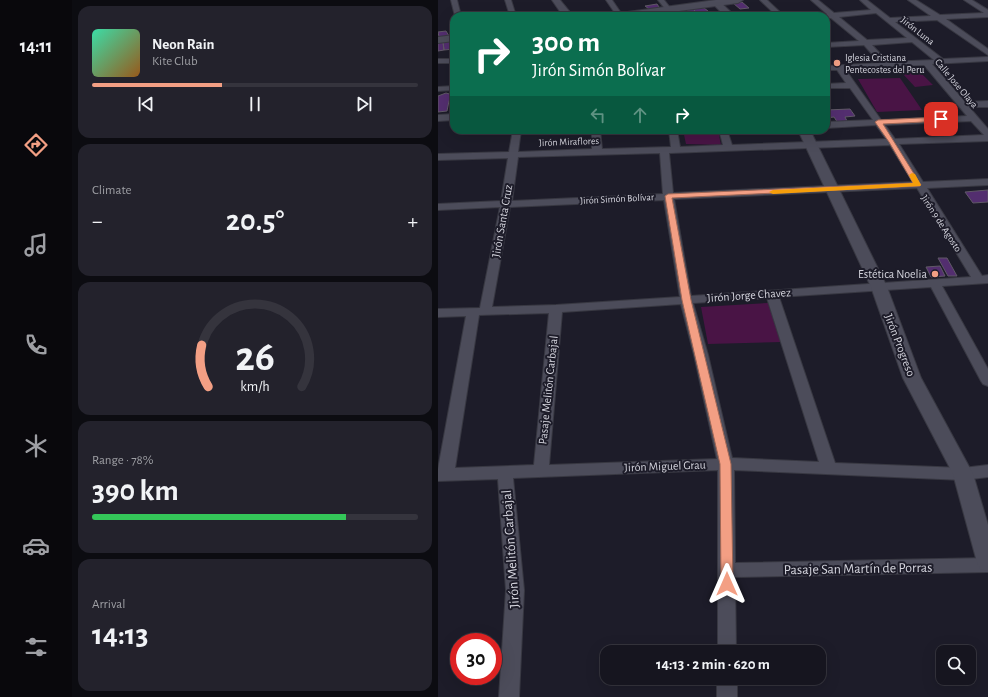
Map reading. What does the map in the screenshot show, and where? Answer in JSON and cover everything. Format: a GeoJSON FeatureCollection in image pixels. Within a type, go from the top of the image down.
{"type":"FeatureCollection","features":[{"type":"Feature","properties":{"kind":"main road"},"geometry":{"type":"LineString","coordinates":[[653,12],[715,2],[738,0]]}},
{"type":"Feature","properties":{"kind":"main road"},"geometry":{"type":"LineString","coordinates":[[438,40],[450,38]]}},
{"type":"Feature","properties":{"kind":"street"},"geometry":{"type":"LineString","coordinates":[[454,0],[457,12]]}},
{"type":"Feature","properties":{"kind":"street"},"geometry":{"type":"LineString","coordinates":[[508,0],[512,12]]}},
{"type":"Feature","properties":{"kind":"street"},"geometry":{"type":"LineString","coordinates":[[556,0],[565,12]]}},
{"type":"Feature","properties":{"kind":"street"},"geometry":{"type":"LineString","coordinates":[[609,0],[617,12]]}},
{"type":"Feature","properties":{"kind":"street"},"geometry":{"type":"LineString","coordinates":[[661,0],[669,10]]}},
{"type":"Feature","properties":{"kind":"street"},"geometry":{"type":"LineString","coordinates":[[763,0],[776,12]]}},
{"type":"Feature","properties":{"kind":"street"},"geometry":{"type":"LineString","coordinates":[[814,0],[825,12]]}},
{"type":"Feature","properties":{"kind":"street","name":"Jirón Luna"},"geometry":{"type":"LineString","coordinates":[[863,0],[942,61]]}},
{"type":"Feature","properties":{"kind":"street"},"geometry":{"type":"LineString","coordinates":[[911,0],[938,17],[988,53]]}},
{"type":"Feature","properties":{"kind":"street"},"geometry":{"type":"LineString","coordinates":[[967,0],[988,14]]}},
{"type":"Feature","properties":{"kind":"street"},"geometry":{"type":"LineString","coordinates":[[715,2],[726,12]]}},
{"type":"Feature","properties":{"kind":"street"},"geometry":{"type":"LineString","coordinates":[[830,16],[877,11]]}},
{"type":"Feature","properties":{"kind":"street"},"geometry":{"type":"LineString","coordinates":[[888,20],[988,14]]}},
{"type":"Feature","properties":{"kind":"street"},"geometry":{"type":"LineString","coordinates":[[830,17],[866,43],[886,64]]}},
{"type":"Feature","properties":{"kind":"street"},"geometry":{"type":"LineString","coordinates":[[830,45],[914,40]]}},
{"type":"Feature","properties":{"kind":"street"},"geometry":{"type":"LineString","coordinates":[[830,68],[988,59]]}},
{"type":"Feature","properties":{"kind":"street"},"geometry":{"type":"LineString","coordinates":[[438,61],[450,61]]}},
{"type":"Feature","properties":{"kind":"street","name":"Calle Jose Olaya"},"geometry":{"type":"LineString","coordinates":[[926,62],[988,137]]}},
{"type":"Feature","properties":{"kind":"street","name":"Jirón 9 de Agosto"},"geometry":{"type":"LineString","coordinates":[[839,67],[892,142],[918,185],[983,279]]}},
{"type":"Feature","properties":{"kind":"street"},"geometry":{"type":"LineString","coordinates":[[830,86],[852,85]]}},
{"type":"Feature","properties":{"kind":"street"},"geometry":{"type":"LineString","coordinates":[[438,89],[450,88]]}},
{"type":"Feature","properties":{"kind":"street"},"geometry":{"type":"LineString","coordinates":[[963,105],[988,104]]}},
{"type":"Feature","properties":{"kind":"street"},"geometry":{"type":"LineString","coordinates":[[438,118],[450,117]]}},
{"type":"Feature","properties":{"kind":"street"},"geometry":{"type":"LineString","coordinates":[[830,125],[972,118]]}},
{"type":"Feature","properties":{"kind":"street","name":"Jirón Santa Cruz"},"geometry":{"type":"LineString","coordinates":[[442,474],[479,312],[506,203],[516,134]]}},
{"type":"Feature","properties":{"kind":"street"},"geometry":{"type":"LineString","coordinates":[[596,134],[597,152]]}},
{"type":"Feature","properties":{"kind":"street"},"geometry":{"type":"LineString","coordinates":[[672,134],[670,150],[668,196],[686,300],[726,464],[727,645]]}},
{"type":"Feature","properties":{"kind":"street"},"geometry":{"type":"LineString","coordinates":[[725,134],[728,148]]}},
{"type":"Feature","properties":{"kind":"street","name":"Jirón Progreso"},"geometry":{"type":"LineString","coordinates":[[806,134],[879,287],[912,378],[963,474],[988,562]]}},
{"type":"Feature","properties":{"kind":"street","name":"Jirón Miraflores"},"geometry":{"type":"LineString","coordinates":[[438,157],[811,145],[988,137]]}},
{"type":"Feature","properties":{"kind":"street","name":"Jirón Simón Bolívar"},"geometry":{"type":"LineString","coordinates":[[438,207],[988,182]]}},
{"type":"Feature","properties":{"kind":"street","name":"Jirón Jorge Chavez"},"geometry":{"type":"LineString","coordinates":[[438,313],[556,309],[983,279]]}},
{"type":"Feature","properties":{"kind":"street"},"geometry":{"type":"LineString","coordinates":[[935,283],[988,381]]}},
{"type":"Feature","properties":{"kind":"street"},"geometry":{"type":"LineString","coordinates":[[772,294],[829,469]]}},
{"type":"Feature","properties":{"kind":"street","name":"Pasaje Melitón Carbajal"},"geometry":{"type":"LineString","coordinates":[[541,471],[556,309]]}},
{"type":"Feature","properties":{"kind":"street","name":"Jirón Miguel Grau"},"geometry":{"type":"LineString","coordinates":[[442,474],[726,464],[963,474],[988,471]]}},
{"type":"Feature","properties":{"kind":"street","name":"Jirón Melitón Carbajal"},"geometry":{"type":"LineString","coordinates":[[504,472],[515,590],[509,697]]}},
{"type":"Feature","properties":{"kind":"street","name":"Pasaje San Martín de Porras"},"geometry":{"type":"LineString","coordinates":[[727,570],[988,566]]}},
{"type":"Feature","properties":{"kind":"street"},"geometry":{"type":"LineString","coordinates":[[727,685],[727,697]]}},
{"type":"Feature","properties":{"kind":"shaded area"},"geometry":{"type":"Polygon","coordinates":[[[919,71],[933,85],[915,87],[902,73],[919,71]]]}},
{"type":"Feature","properties":{"kind":"shaded area"},"geometry":{"type":"Polygon","coordinates":[[[900,78],[922,110],[877,112],[858,79],[900,78]]]}},
{"type":"Feature","properties":{"kind":"shaded area"},"geometry":{"type":"Polygon","coordinates":[[[684,134],[719,134],[721,145],[686,144],[684,134]]]}},
{"type":"Feature","properties":{"kind":"shaded area"},"geometry":{"type":"Polygon","coordinates":[[[768,303],[782,342],[708,344],[701,307],[768,303]]]}},
{"type":"Feature","properties":{"kind":"building"},"geometry":{"type":"Polygon","coordinates":[[[742,2],[749,8],[740,9],[733,3],[742,2]]]}},
{"type":"Feature","properties":{"kind":"building"},"geometry":{"type":"Polygon","coordinates":[[[657,4],[659,7],[658,8],[649,9],[645,6],[657,4]]]}},
{"type":"Feature","properties":{"kind":"building"},"geometry":{"type":"Polygon","coordinates":[[[704,8],[709,12],[696,12],[693,9],[704,8]]]}},
{"type":"Feature","properties":{"kind":"building"},"geometry":{"type":"Polygon","coordinates":[[[693,9],[696,12],[684,12],[683,11],[693,9]]]}},
{"type":"Feature","properties":{"kind":"building"},"geometry":{"type":"Polygon","coordinates":[[[446,31],[449,36],[439,37],[438,32],[446,31]]]}},
{"type":"Feature","properties":{"kind":"building"},"geometry":{"type":"Polygon","coordinates":[[[450,41],[450,49],[444,50],[443,42],[450,41]]]}},
{"type":"Feature","properties":{"kind":"building"},"geometry":{"type":"Polygon","coordinates":[[[443,42],[444,50],[438,51],[438,43],[443,42]]]}},
{"type":"Feature","properties":{"kind":"building"},"geometry":{"type":"Polygon","coordinates":[[[446,93],[450,94],[447,111],[438,112],[438,96],[446,93]]]}},
{"type":"Feature","properties":{"kind":"building"},"geometry":{"type":"Polygon","coordinates":[[[850,109],[855,116],[845,117],[848,123],[838,123],[834,117],[830,118],[830,110],[850,109]]]}},
{"type":"Feature","properties":{"kind":"building"},"geometry":{"type":"Polygon","coordinates":[[[988,190],[988,202],[973,203],[965,192],[988,190]]]}},
{"type":"Feature","properties":{"kind":"building"},"geometry":{"type":"Polygon","coordinates":[[[938,258],[947,258],[957,276],[948,276],[938,258]]]}},
{"type":"Feature","properties":{"kind":"building"},"geometry":{"type":"Polygon","coordinates":[[[940,266],[945,276],[931,277],[926,267],[940,266]]]}},
{"type":"Feature","properties":{"kind":"slow traffic"},"geometry":{"type":"LineString","coordinates":[[773,192],[918,185],[912,175]]}},
{"type":"Feature","properties":{"kind":"place","name":"Iglesia Cristiana Pentecostes del Peru"},"geometry":{"type":"Point","coordinates":[837,63]}},
{"type":"Feature","properties":{"kind":"place","name":"Estética Noelia"},"geometry":{"type":"Point","coordinates":[935,274]}},
{"type":"Feature","properties":{"kind":"route"},"geometry":{"type":"LineString","coordinates":[[727,584],[726,464],[701,355],[686,300],[668,196],[918,185],[878,122],[941,119]]}}]}
